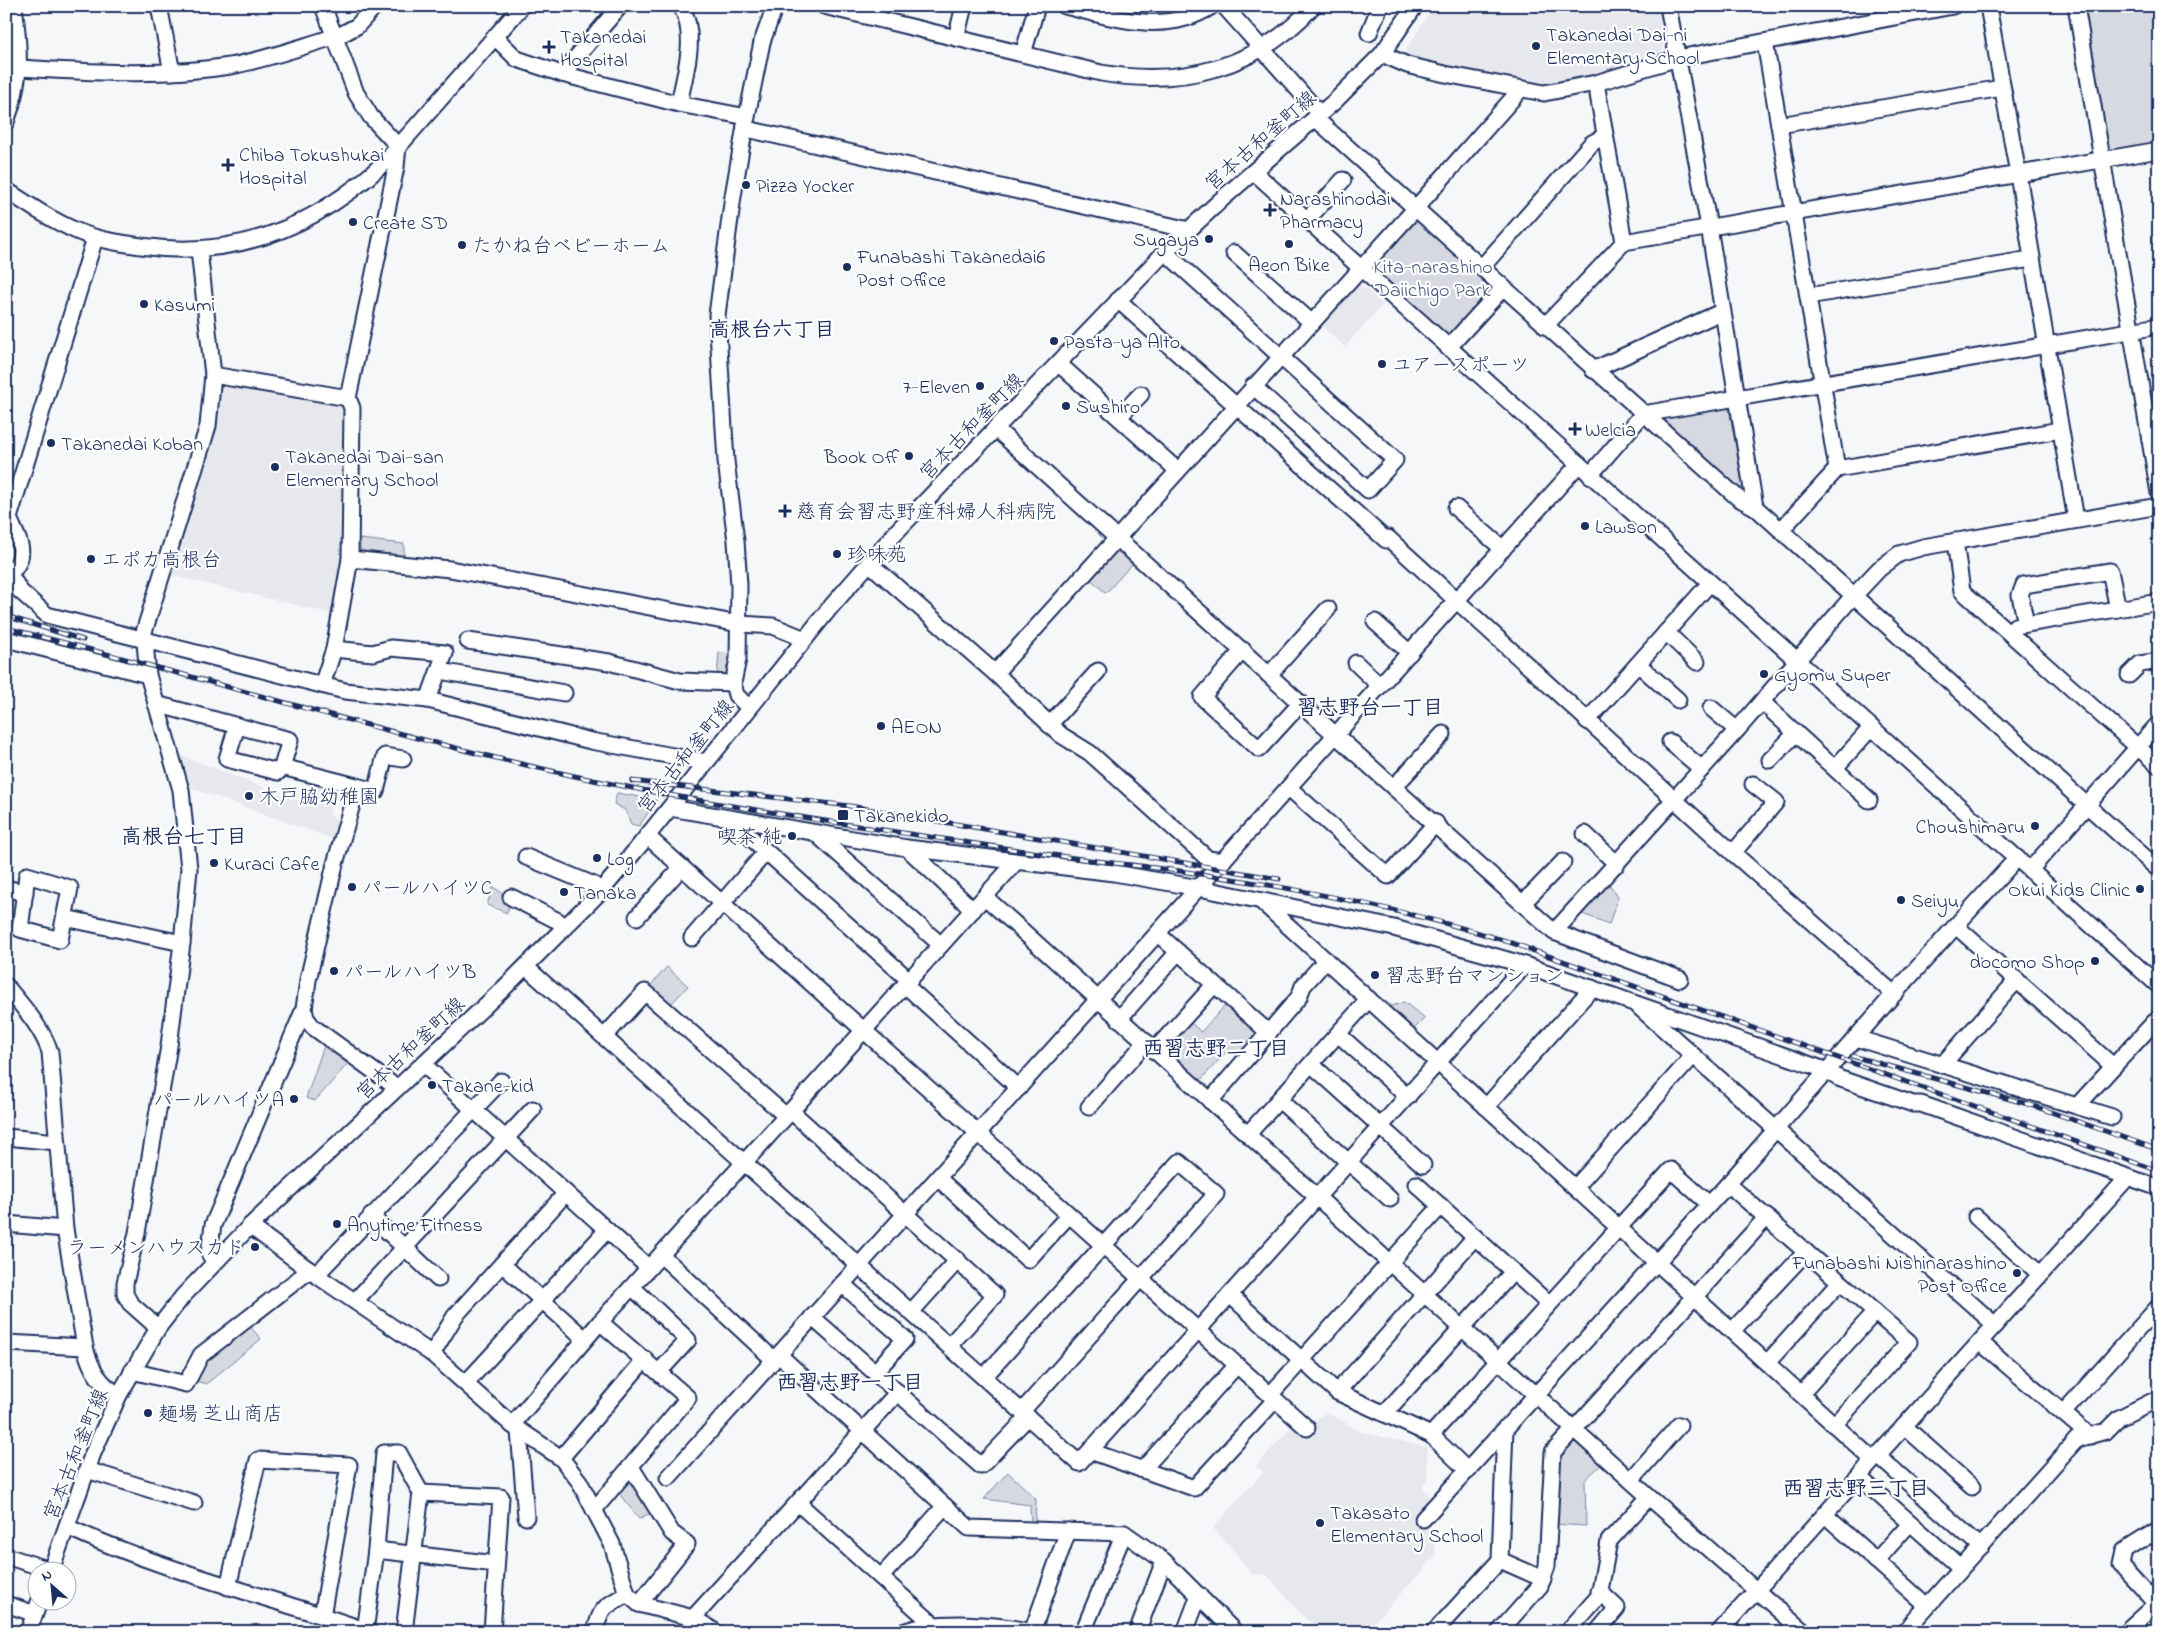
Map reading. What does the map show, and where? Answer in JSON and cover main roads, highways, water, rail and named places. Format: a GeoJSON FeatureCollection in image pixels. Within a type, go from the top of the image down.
{"type":"FeatureCollection","features":[{"type":"Feature","properties":{"kind":"waterway"},"geometry":{"type":"LineString","coordinates":[[2140,1632],[2159,1615]]}},
{"type":"Feature","properties":{"kind":"railway"},"geometry":{"type":"LineString","coordinates":[[6,616],[83,640]]}},
{"type":"Feature","properties":{"kind":"railway"},"geometry":{"type":"LineString","coordinates":[[6,628],[345,719],[600,782],[876,829],[1250,882],[1324,895],[1434,920],[1506,941],[2159,1171]]}},
{"type":"Feature","properties":{"kind":"railway"},"geometry":{"type":"LineString","coordinates":[[632,781],[850,806],[1279,879]]}},
{"type":"Feature","properties":{"kind":"railway"},"geometry":{"type":"LineString","coordinates":[[1852,1056],[2028,1104],[2159,1150]]}},
{"type":"Feature","properties":{"kind":"place","name":"Takanedai Dai-ni Elementary School"},"geometry":{"type":"Point","coordinates":[1536,46]}},
{"type":"Feature","properties":{"kind":"place","name":"Takanedai Hospital"},"geometry":{"type":"Point","coordinates":[549,47]}},
{"type":"Feature","properties":{"kind":"place","name":"Chiba Tokushukai Hospital"},"geometry":{"type":"Point","coordinates":[228,165]}},
{"type":"Feature","properties":{"kind":"place","name":"Pizza Yocker"},"geometry":{"type":"Point","coordinates":[746,185]}},
{"type":"Feature","properties":{"kind":"place","name":"Narashinodai Pharmacy"},"geometry":{"type":"Point","coordinates":[1270,210]}},
{"type":"Feature","properties":{"kind":"place","name":"Create SD"},"geometry":{"type":"Point","coordinates":[353,222]}},
{"type":"Feature","properties":{"kind":"place","name":"Sugaya"},"geometry":{"type":"Point","coordinates":[1209,239]}},
{"type":"Feature","properties":{"kind":"place","name":"Aeon Bike"},"geometry":{"type":"Point","coordinates":[1289,244]}},
{"type":"Feature","properties":{"kind":"place","name":"たかね台ベビーホーム"},"geometry":{"type":"Point","coordinates":[462,245]}},
{"type":"Feature","properties":{"kind":"place","name":"Funabashi Takanedai6 Post Office"},"geometry":{"type":"Point","coordinates":[847,267]}},
{"type":"Feature","properties":{"kind":"place","name":"Kasumi"},"geometry":{"type":"Point","coordinates":[144,304]}},
{"type":"Feature","properties":{"kind":"place","name":"Pasta-ya Alto"},"geometry":{"type":"Point","coordinates":[1054,341]}},
{"type":"Feature","properties":{"kind":"place","name":"ユアースポーツ"},"geometry":{"type":"Point","coordinates":[1382,364]}},
{"type":"Feature","properties":{"kind":"place","name":"7-Eleven"},"geometry":{"type":"Point","coordinates":[980,386]}},
{"type":"Feature","properties":{"kind":"place","name":"Sushiro"},"geometry":{"type":"Point","coordinates":[1066,406]}},
{"type":"Feature","properties":{"kind":"place","name":"Welcia"},"geometry":{"type":"Point","coordinates":[1575,429]}},
{"type":"Feature","properties":{"kind":"place","name":"Takanedai Koban"},"geometry":{"type":"Point","coordinates":[51,443]}},
{"type":"Feature","properties":{"kind":"place","name":"Book Off"},"geometry":{"type":"Point","coordinates":[909,456]}},
{"type":"Feature","properties":{"kind":"place","name":"Takanedai Dai-san Elementary School"},"geometry":{"type":"Point","coordinates":[275,467]}},
{"type":"Feature","properties":{"kind":"place","name":"慈育会習志野産科婦人科病院"},"geometry":{"type":"Point","coordinates":[785,511]}},
{"type":"Feature","properties":{"kind":"place","name":"Lawson"},"geometry":{"type":"Point","coordinates":[1585,526]}},
{"type":"Feature","properties":{"kind":"place","name":"珍味苑"},"geometry":{"type":"Point","coordinates":[837,554]}},
{"type":"Feature","properties":{"kind":"place","name":"エポカ高根台"},"geometry":{"type":"Point","coordinates":[91,559]}},
{"type":"Feature","properties":{"kind":"place","name":"Gyomu Super"},"geometry":{"type":"Point","coordinates":[1764,674]}},
{"type":"Feature","properties":{"kind":"place","name":"AEON"},"geometry":{"type":"Point","coordinates":[881,726]}},
{"type":"Feature","properties":{"kind":"place","name":"木戸脇幼稚園"},"geometry":{"type":"Point","coordinates":[249,796]}},
{"type":"Feature","properties":{"kind":"place","name":"Takanekido"},"geometry":{"type":"Point","coordinates":[843,815]}},
{"type":"Feature","properties":{"kind":"place","name":"Choushimaru"},"geometry":{"type":"Point","coordinates":[2035,826]}},
{"type":"Feature","properties":{"kind":"place","name":"喫茶 純"},"geometry":{"type":"Point","coordinates":[792,836]}},
{"type":"Feature","properties":{"kind":"place","name":"Log"},"geometry":{"type":"Point","coordinates":[597,858]}},
{"type":"Feature","properties":{"kind":"place","name":"Kuraci Cafe"},"geometry":{"type":"Point","coordinates":[214,863]}},
{"type":"Feature","properties":{"kind":"place","name":"パールハイツC"},"geometry":{"type":"Point","coordinates":[352,887]}},
{"type":"Feature","properties":{"kind":"place","name":"Okui Kids Clinic"},"geometry":{"type":"Point","coordinates":[2140,889]}},
{"type":"Feature","properties":{"kind":"place","name":"Tanaka"},"geometry":{"type":"Point","coordinates":[564,892]}},
{"type":"Feature","properties":{"kind":"place","name":"Seiyu"},"geometry":{"type":"Point","coordinates":[1901,900]}},
{"type":"Feature","properties":{"kind":"place","name":"docomo Shop"},"geometry":{"type":"Point","coordinates":[2095,961]}},
{"type":"Feature","properties":{"kind":"place","name":"パールハイツB"},"geometry":{"type":"Point","coordinates":[334,971]}},
{"type":"Feature","properties":{"kind":"place","name":"習志野台マンション"},"geometry":{"type":"Point","coordinates":[1375,975]}},
{"type":"Feature","properties":{"kind":"place","name":"Takane-kid"},"geometry":{"type":"Point","coordinates":[432,1085]}},
{"type":"Feature","properties":{"kind":"place","name":"パールハイツA"},"geometry":{"type":"Point","coordinates":[294,1099]}},
{"type":"Feature","properties":{"kind":"place","name":"Anytime Fitness"},"geometry":{"type":"Point","coordinates":[337,1224]}},
{"type":"Feature","properties":{"kind":"place","name":"ラーメンハウスカド"},"geometry":{"type":"Point","coordinates":[255,1247]}},
{"type":"Feature","properties":{"kind":"place","name":"Funabashi Nishinarashino Post Office"},"geometry":{"type":"Point","coordinates":[2017,1273]}},
{"type":"Feature","properties":{"kind":"place","name":"麺場 芝山商店"},"geometry":{"type":"Point","coordinates":[148,1413]}},
{"type":"Feature","properties":{"kind":"place","name":"Takasato Elementary School"},"geometry":{"type":"Point","coordinates":[1320,1523]}},
{"type":"Feature","properties":{"kind":"district","name":"高根台六丁目"},"geometry":{"type":"Point","coordinates":[772,329]}},
{"type":"Feature","properties":{"kind":"district","name":"習志野台一丁目"},"geometry":{"type":"Point","coordinates":[1370,707]}},
{"type":"Feature","properties":{"kind":"district","name":"高根台七丁目"},"geometry":{"type":"Point","coordinates":[184,836]}},
{"type":"Feature","properties":{"kind":"district","name":"西習志野二丁目"},"geometry":{"type":"Point","coordinates":[1216,1048]}},
{"type":"Feature","properties":{"kind":"district","name":"西習志野一丁目"},"geometry":{"type":"Point","coordinates":[850,1382]}},
{"type":"Feature","properties":{"kind":"district","name":"西習志野三丁目"},"geometry":{"type":"Point","coordinates":[1856,1488]}},
{"type":"Feature","properties":{"kind":"park label","name":"Kita-narashino Daiichigo Park"},"geometry":{"type":"Point","coordinates":[1433,278]}}]}
